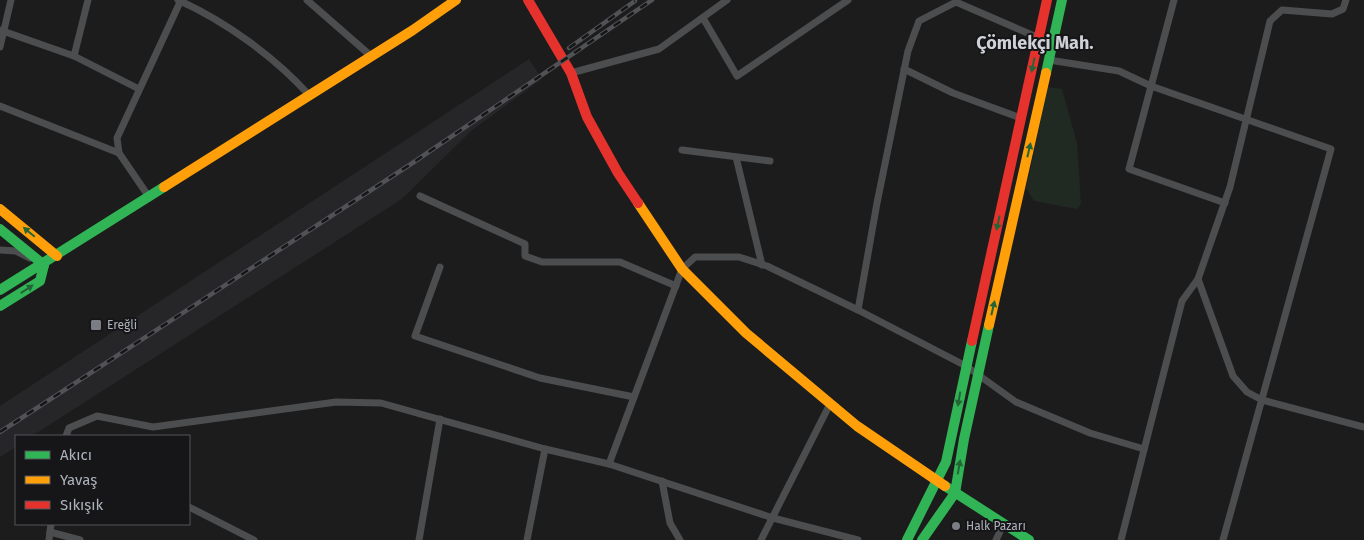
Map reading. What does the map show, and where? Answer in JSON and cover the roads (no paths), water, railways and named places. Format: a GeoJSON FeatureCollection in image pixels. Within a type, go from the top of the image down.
{"type":"FeatureCollection","features":[{"type":"Feature","properties":{"kind":"main road"},"geometry":{"type":"LineString","coordinates":[[0,290],[44,265],[456,0]]}},
{"type":"Feature","properties":{"kind":"main road"},"geometry":{"type":"LineString","coordinates":[[528,0],[571,73],[587,117],[618,173],[682,270],[746,333],[857,426],[1003,525],[1030,540]]}},
{"type":"Feature","properties":{"kind":"main road"},"geometry":{"type":"LineString","coordinates":[[907,540],[913,532],[935,478],[946,462],[1048,0]]}},
{"type":"Feature","properties":{"kind":"main road"},"geometry":{"type":"LineString","coordinates":[[922,540],[955,493],[978,375],[1062,0]]}},
{"type":"Feature","properties":{"kind":"main road"},"geometry":{"type":"LineString","coordinates":[[0,209],[58,256]]}},
{"type":"Feature","properties":{"kind":"main road"},"geometry":{"type":"LineString","coordinates":[[0,229],[44,265]]}},
{"type":"Feature","properties":{"kind":"main road"},"geometry":{"type":"LineString","coordinates":[[0,306],[40,281],[44,265]]}},
{"type":"Feature","properties":{"kind":"street"},"geometry":{"type":"LineString","coordinates":[[0,46],[2,31],[11,0]]}},
{"type":"Feature","properties":{"kind":"street"},"geometry":{"type":"LineString","coordinates":[[74,56],[88,0]]}},
{"type":"Feature","properties":{"kind":"street"},"geometry":{"type":"LineString","coordinates":[[149,197],[119,153],[118,138],[180,0],[219,22],[289,72],[309,95]]}},
{"type":"Feature","properties":{"kind":"street"},"geometry":{"type":"LineString","coordinates":[[306,0],[371,56]]}},
{"type":"Feature","properties":{"kind":"street"},"geometry":{"type":"LineString","coordinates":[[571,73],[660,49],[727,0]]}},
{"type":"Feature","properties":{"kind":"street"},"geometry":{"type":"LineString","coordinates":[[703,18],[737,76],[848,0]]}},
{"type":"Feature","properties":{"kind":"street"},"geometry":{"type":"LineString","coordinates":[[1174,0],[1129,169],[1225,202]]}},
{"type":"Feature","properties":{"kind":"street"},"geometry":{"type":"LineString","coordinates":[[1121,540],[1182,301],[1198,279],[1225,202],[1270,21],[1282,10],[1332,14],[1344,9],[1346,0]]}},
{"type":"Feature","properties":{"kind":"street"},"geometry":{"type":"LineString","coordinates":[[858,310],[904,68],[919,21],[956,2],[1039,38]]}},
{"type":"Feature","properties":{"kind":"street"},"geometry":{"type":"LineString","coordinates":[[2,31],[74,56],[139,89]]}},
{"type":"Feature","properties":{"kind":"street"},"geometry":{"type":"LineString","coordinates":[[1049,60],[1119,71],[1151,86],[1331,149],[1223,540]]}},
{"type":"Feature","properties":{"kind":"street"},"geometry":{"type":"LineString","coordinates":[[904,68],[953,93],[1022,118]]}},
{"type":"Feature","properties":{"kind":"street"},"geometry":{"type":"LineString","coordinates":[[0,106],[119,153]]}},
{"type":"Feature","properties":{"kind":"street"},"geometry":{"type":"LineString","coordinates":[[682,150],[770,161]]}},
{"type":"Feature","properties":{"kind":"street"},"geometry":{"type":"LineString","coordinates":[[736,157],[762,265]]}},
{"type":"Feature","properties":{"kind":"street"},"geometry":{"type":"LineString","coordinates":[[420,196],[525,244],[525,256],[542,262],[620,262],[676,286]]}},
{"type":"Feature","properties":{"kind":"street"},"geometry":{"type":"LineString","coordinates":[[0,250],[16,251],[44,265]]}},
{"type":"Feature","properties":{"kind":"street"},"geometry":{"type":"LineString","coordinates":[[609,464],[682,270],[694,257],[739,257],[762,265],[858,310],[966,366],[1016,402],[1090,433],[1144,449]]}},
{"type":"Feature","properties":{"kind":"street"},"geometry":{"type":"LineString","coordinates":[[440,266],[415,336],[540,378],[634,398]]}},
{"type":"Feature","properties":{"kind":"street"},"geometry":{"type":"LineString","coordinates":[[1198,279],[1232,376],[1247,392],[1262,400],[1364,427]]}},
{"type":"Feature","properties":{"kind":"street"},"geometry":{"type":"LineString","coordinates":[[66,435],[69,428],[97,416],[153,426],[336,402],[380,403],[545,449],[609,464],[773,518],[858,540]]}},
{"type":"Feature","properties":{"kind":"street"},"geometry":{"type":"LineString","coordinates":[[761,540],[830,404]]}},
{"type":"Feature","properties":{"kind":"street"},"geometry":{"type":"LineString","coordinates":[[418,540],[440,419]]}},
{"type":"Feature","properties":{"kind":"street"},"geometry":{"type":"LineString","coordinates":[[527,540],[545,449]]}},
{"type":"Feature","properties":{"kind":"street"},"geometry":{"type":"LineString","coordinates":[[662,481],[670,523],[680,540]]}},
{"type":"Feature","properties":{"kind":"street"},"geometry":{"type":"LineString","coordinates":[[190,508],[254,540]]}},
{"type":"Feature","properties":{"kind":"street"},"geometry":{"type":"LineString","coordinates":[[49,540],[51,525]]}},
{"type":"Feature","properties":{"kind":"street"},"geometry":{"type":"LineString","coordinates":[[996,540],[1003,525]]}},
{"type":"Feature","properties":{"kind":"street"},"geometry":{"type":"LineString","coordinates":[[50,532],[80,540]]}},
{"type":"Feature","properties":{"kind":"railway"},"geometry":{"type":"LineString","coordinates":[[0,432],[411,164],[652,0]]}},
{"type":"Feature","properties":{"kind":"railway"},"geometry":{"type":"LineString","coordinates":[[569,48],[635,1]]}},
{"type":"Feature","properties":{"kind":"place","name":"Ereğli"},"geometry":{"type":"Point","coordinates":[96,325]}},
{"type":"Feature","properties":{"kind":"place","name":"Halk Pazarı"},"geometry":{"type":"Point","coordinates":[956,526]}},
{"type":"Feature","properties":{"kind":"district","name":"Çömlekçi Mah."},"geometry":{"type":"Point","coordinates":[1035,43]}}]}
